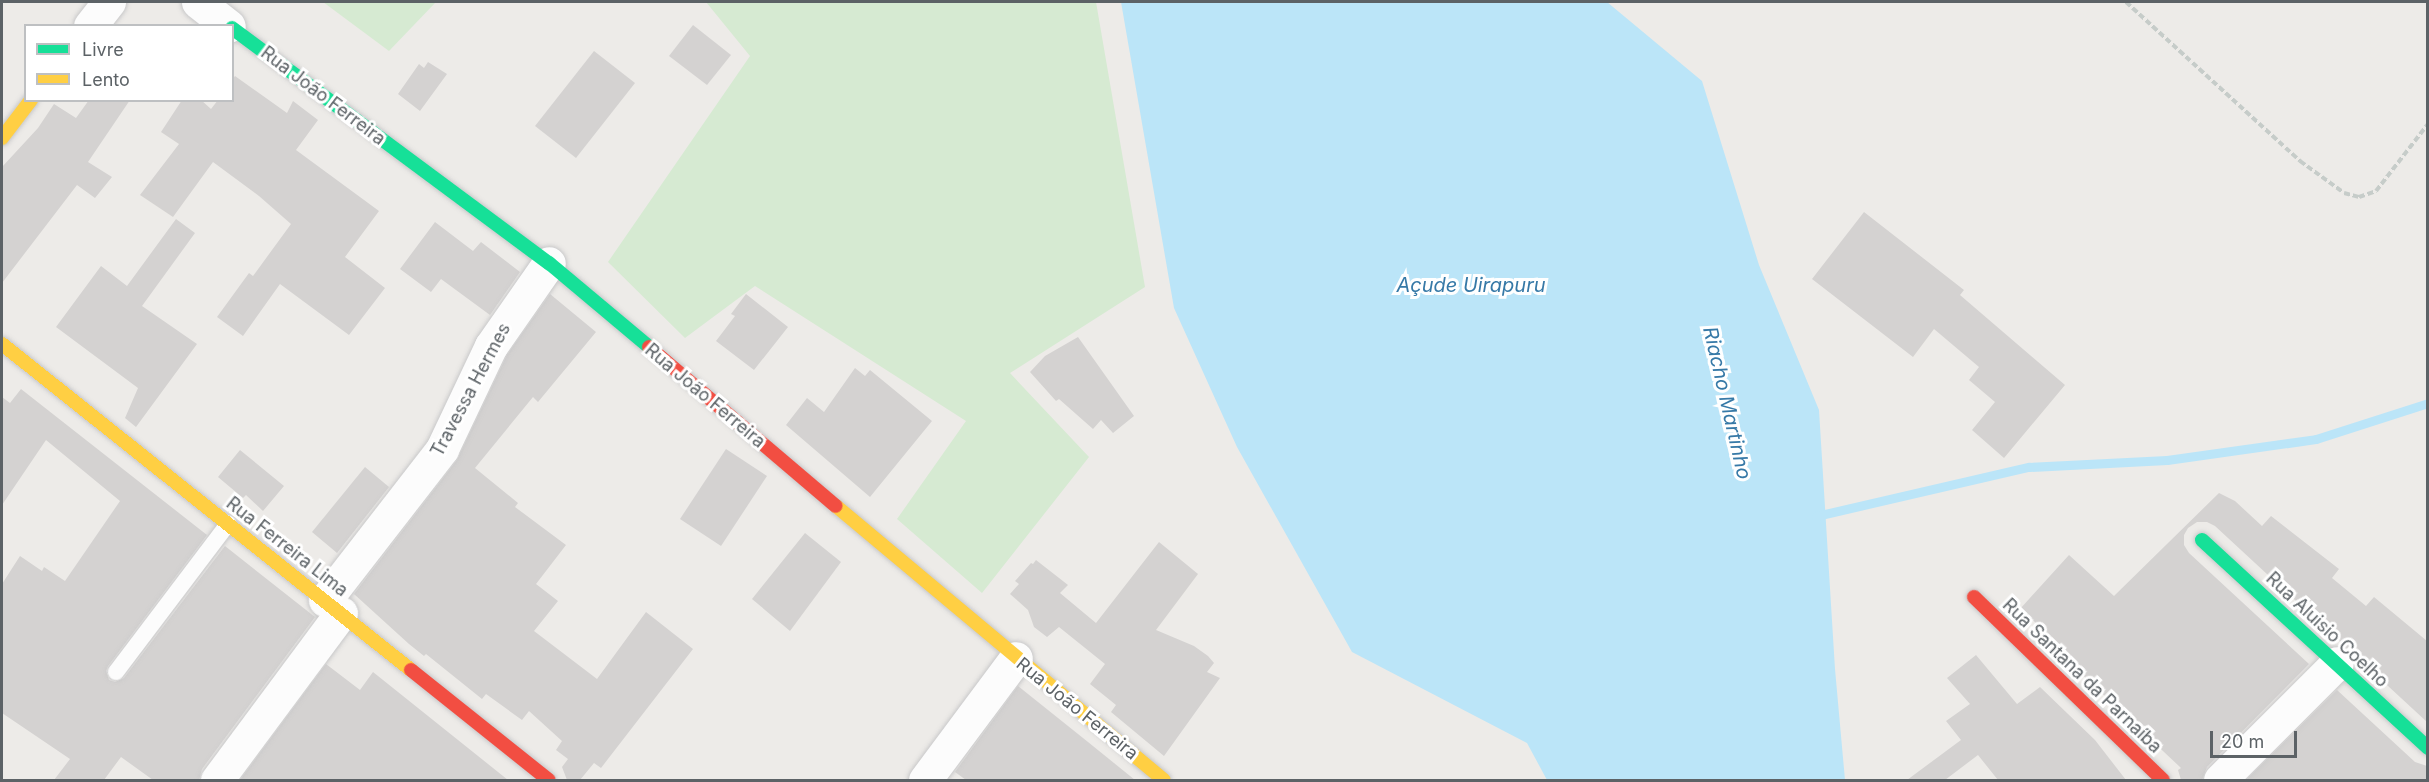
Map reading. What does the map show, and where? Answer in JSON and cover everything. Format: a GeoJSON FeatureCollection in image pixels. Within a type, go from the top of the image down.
{"type":"FeatureCollection","features":[{"type":"Feature","properties":{"kind":"street"},"geometry":{"type":"LineString","coordinates":[[92,24],[109,2]]}},
{"type":"Feature","properties":{"kind":"street","name":"Rua João Ferreira"},"geometry":{"type":"LineString","coordinates":[[198,2],[227,24]]}},
{"type":"Feature","properties":{"kind":"street","name":"Rua João Ferreira"},"geometry":{"type":"LineString","coordinates":[[234,29],[549,263],[1016,658],[1164,780]]}},
{"type":"Feature","properties":{"kind":"street"},"geometry":{"type":"LineString","coordinates":[[2,138],[29,102]]}},
{"type":"Feature","properties":{"kind":"street","name":"Travessa Hermes"},"geometry":{"type":"LineString","coordinates":[[217,780],[333,606],[442,449],[491,346],[549,263]]}},
{"type":"Feature","properties":{"kind":"street","name":"Rua Ferreira Lima"},"geometry":{"type":"LineString","coordinates":[[2,344],[333,606],[538,777]]}},
{"type":"Feature","properties":{"kind":"street","name":"Rua Aluisio Coelho"},"geometry":{"type":"LineString","coordinates":[[2202,540],[2427,748]]}},
{"type":"Feature","properties":{"kind":"street","name":"Rua Santana da Parnaíba"},"geometry":{"type":"LineString","coordinates":[[1974,597],[2163,780]]}},
{"type":"Feature","properties":{"kind":"street"},"geometry":{"type":"LineString","coordinates":[[926,780],[1016,658]]}},
{"type":"Feature","properties":{"kind":"street"},"geometry":{"type":"LineString","coordinates":[[2220,780],[2337,663]]}},
{"type":"Feature","properties":{"kind":"lane"},"geometry":{"type":"LineString","coordinates":[[116,672],[228,524]]}},
{"type":"Feature","properties":{"kind":"path"},"geometry":{"type":"LineString","coordinates":[[2126,2],[2301,160],[2344,193],[2359,197],[2376,191],[2427,124]]}},
{"type":"Feature","properties":{"kind":"green space"},"geometry":{"type":"Polygon","coordinates":[[[323,2],[436,2],[389,51],[323,2]]]}},
{"type":"Feature","properties":{"kind":"green space"},"geometry":{"type":"Polygon","coordinates":[[[706,2],[1096,2],[1145,287],[1010,373],[1089,457],[982,593],[897,519],[966,421],[755,286],[685,338],[608,262],[750,56],[706,2]]]}},
{"type":"Feature","properties":{"kind":"water","name":"Açude Uirapuru"},"geometry":{"type":"Polygon","coordinates":[[[1121,2],[1607,2],[1702,81],[1759,265],[1819,410],[1835,669],[1845,780],[1547,780],[1527,743],[1352,652],[1237,447],[1174,308],[1121,2]]]}},
{"type":"Feature","properties":{"kind":"building"},"geometry":{"type":"Polygon","coordinates":[[[693,25],[731,55],[707,85],[669,56],[693,25]]]}},
{"type":"Feature","properties":{"kind":"building"},"geometry":{"type":"Polygon","coordinates":[[[594,51],[635,83],[576,158],[535,126],[594,51]]]}},
{"type":"Feature","properties":{"kind":"building"},"geometry":{"type":"Polygon","coordinates":[[[428,62],[447,74],[420,111],[398,94],[419,64],[424,68],[428,62]]]}},
{"type":"Feature","properties":{"kind":"building"},"geometry":{"type":"Polygon","coordinates":[[[234,77],[287,113],[293,101],[318,120],[296,150],[379,211],[345,257],[385,288],[349,335],[280,284],[243,336],[217,317],[249,273],[253,276],[291,224],[259,196],[213,162],[173,217],[140,195],[179,144],[161,132],[181,102],[203,102],[211,109],[216,102],[234,102],[234,77]]]}},
{"type":"Feature","properties":{"kind":"building"},"geometry":{"type":"Polygon","coordinates":[[[88,102],[129,102],[88,162],[112,177],[95,198],[77,185],[2,283],[2,167],[38,128],[54,104],[76,118],[88,102]]]}},
{"type":"Feature","properties":{"kind":"building"},"geometry":{"type":"Polygon","coordinates":[[[1864,212],[1964,290],[1960,295],[2065,385],[2004,458],[1972,430],[1995,402],[1969,380],[1979,367],[1934,329],[1913,357],[1812,279],[1864,212]]]}},
{"type":"Feature","properties":{"kind":"building"},"geometry":{"type":"Polygon","coordinates":[[[176,219],[195,233],[142,306],[197,344],[136,427],[125,418],[138,388],[56,327],[101,266],[127,286],[176,219]]]}},
{"type":"Feature","properties":{"kind":"building"},"geometry":{"type":"Polygon","coordinates":[[[435,222],[473,251],[481,242],[520,272],[490,315],[441,279],[431,292],[400,269],[435,222]]]}},
{"type":"Feature","properties":{"kind":"building"},"geometry":{"type":"Polygon","coordinates":[[[550,294],[596,332],[538,402],[533,397],[475,468],[518,503],[515,507],[566,545],[536,584],[558,601],[534,631],[597,679],[646,612],[693,649],[601,768],[594,763],[580,780],[567,780],[562,767],[568,759],[556,750],[562,741],[529,711],[522,720],[486,694],[482,699],[426,654],[424,656],[409,644],[354,594],[457,460],[507,355],[550,294]]]}},
{"type":"Feature","properties":{"kind":"building"},"geometry":{"type":"Polygon","coordinates":[[[746,294],[788,327],[754,370],[716,341],[735,316],[731,314],[746,294]]]}},
{"type":"Feature","properties":{"kind":"building"},"geometry":{"type":"Polygon","coordinates":[[[1078,337],[1134,416],[1113,433],[1101,420],[1093,429],[1059,399],[1056,401],[1030,372],[1045,356],[1078,337]]]}},
{"type":"Feature","properties":{"kind":"building"},"geometry":{"type":"Polygon","coordinates":[[[855,368],[865,376],[870,370],[932,421],[870,497],[786,425],[807,398],[824,412],[855,368]]]}},
{"type":"Feature","properties":{"kind":"building"},"geometry":{"type":"Polygon","coordinates":[[[21,389],[207,535],[108,666],[106,671],[109,680],[115,682],[124,678],[225,546],[315,617],[202,769],[199,780],[153,780],[121,757],[104,780],[54,780],[70,759],[2,713],[2,584],[20,556],[42,571],[44,567],[65,581],[120,501],[46,440],[2,505],[2,397],[10,403],[21,389]]]}},
{"type":"Feature","properties":{"kind":"building"},"geometry":{"type":"Polygon","coordinates":[[[726,449],[767,476],[721,546],[680,519],[726,449]]]}},
{"type":"Feature","properties":{"kind":"building"},"geometry":{"type":"Polygon","coordinates":[[[240,450],[284,486],[263,511],[246,495],[243,498],[218,477],[240,450]]]}},
{"type":"Feature","properties":{"kind":"building"},"geometry":{"type":"Polygon","coordinates":[[[365,467],[389,487],[337,553],[312,532],[365,467]]]}},
{"type":"Feature","properties":{"kind":"building"},"geometry":{"type":"Polygon","coordinates":[[[2219,493],[2235,501],[2262,526],[2271,516],[2339,569],[2332,578],[2366,606],[2374,597],[2427,641],[2427,722],[2215,526],[2207,522],[2197,522],[2188,528],[2184,535],[2184,545],[2189,553],[2309,664],[2207,767],[2202,780],[2181,780],[2178,770],[2181,768],[2039,634],[2043,629],[2020,609],[2069,555],[2114,596],[2219,493]]]}},
{"type":"Feature","properties":{"kind":"building"},"geometry":{"type":"Polygon","coordinates":[[[805,533],[841,562],[790,631],[752,599],[805,533]]]}},
{"type":"Feature","properties":{"kind":"building"},"geometry":{"type":"Polygon","coordinates":[[[1159,542],[1198,574],[1156,630],[1194,646],[1208,656],[1214,663],[1207,672],[1220,678],[1164,756],[1111,712],[1116,705],[1090,684],[1105,664],[1059,627],[1047,637],[1034,627],[1028,610],[1010,594],[1019,584],[1015,581],[1036,560],[1068,585],[1060,593],[1096,623],[1159,542]]]}},
{"type":"Feature","properties":{"kind":"building"},"geometry":{"type":"Polygon","coordinates":[[[1976,655],[2017,704],[2040,687],[2095,740],[2126,780],[1998,780],[1978,755],[1945,780],[1907,780],[1961,740],[1946,721],[1970,704],[1947,678],[1976,655]]]}},
{"type":"Feature","properties":{"kind":"building"},"geometry":{"type":"Polygon","coordinates":[[[326,664],[360,690],[373,672],[508,780],[240,780],[326,664]]]}},
{"type":"Feature","properties":{"kind":"building"},"geometry":{"type":"Polygon","coordinates":[[[1018,686],[1135,780],[966,780],[955,772],[1018,686]]]}},
{"type":"Feature","properties":{"kind":"building"},"geometry":{"type":"Polygon","coordinates":[[[2337,690],[2415,762],[2427,766],[2427,780],[2246,780],[2337,690]]]}},
{"type":"Feature","properties":{"kind":"waterway"},"geometry":{"type":"LineString","coordinates":[[1816,516],[2029,467],[2167,460],[2316,439],[2428,403]]}},
{"type":"Feature","properties":{"kind":"traffic: fast"},"geometry":{"type":"LineString","coordinates":[[234,29],[549,263],[649,347]]}},
{"type":"Feature","properties":{"kind":"traffic: fast"},"geometry":{"type":"LineString","coordinates":[[2202,540],[2428,748]]}},
{"type":"Feature","properties":{"kind":"traffic: slow"},"geometry":{"type":"LineString","coordinates":[[2,138],[29,102]]}},
{"type":"Feature","properties":{"kind":"traffic: slow"},"geometry":{"type":"LineString","coordinates":[[2,344],[411,670]]}},
{"type":"Feature","properties":{"kind":"traffic: slow"},"geometry":{"type":"LineString","coordinates":[[836,506],[1164,780]]}},
{"type":"Feature","properties":{"kind":"traffic: jam"},"geometry":{"type":"LineString","coordinates":[[649,347],[836,506]]}},
{"type":"Feature","properties":{"kind":"traffic: jam"},"geometry":{"type":"LineString","coordinates":[[1974,597],[2163,780]]}},
{"type":"Feature","properties":{"kind":"traffic: jam"},"geometry":{"type":"LineString","coordinates":[[411,670],[549,780]]}},
{"type":"Feature","properties":{"kind":"water label","name":"Riacho Martinho"},"geometry":{"type":"Point","coordinates":[1727,403]}}]}
